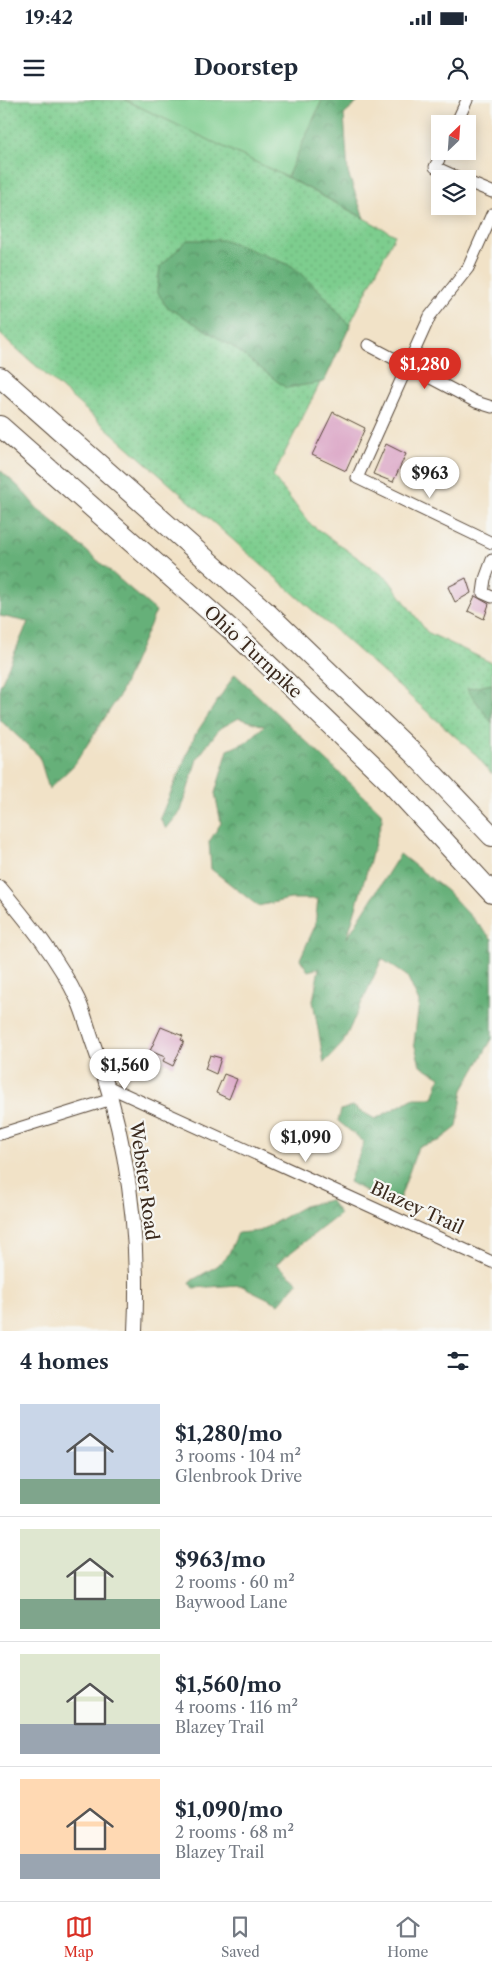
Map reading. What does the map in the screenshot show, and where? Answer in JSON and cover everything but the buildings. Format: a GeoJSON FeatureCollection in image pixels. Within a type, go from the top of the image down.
{"type":"FeatureCollection","features":[{"type":"Feature","properties":{"kind":"highway"},"geometry":{"type":"LineString","coordinates":[[0,376],[267,613],[414,754],[492,836]]}},
{"type":"Feature","properties":{"kind":"highway","name":"Ohio Turnpike"},"geometry":{"type":"LineString","coordinates":[[0,426],[237,635],[385,777],[492,893]]}},
{"type":"Feature","properties":{"kind":"street"},"geometry":{"type":"LineString","coordinates":[[460,115],[468,100]]}},
{"type":"Feature","properties":{"kind":"street"},"geometry":{"type":"LineString","coordinates":[[438,160],[435,167],[442,170]]}},
{"type":"Feature","properties":{"kind":"street"},"geometry":{"type":"LineString","coordinates":[[476,185],[492,192]]}},
{"type":"Feature","properties":{"kind":"street"},"geometry":{"type":"LineString","coordinates":[[492,214],[468,268],[430,316],[357,478],[492,543]]}},
{"type":"Feature","properties":{"kind":"street"},"geometry":{"type":"LineString","coordinates":[[368,345],[476,402],[492,407]]}},
{"type":"Feature","properties":{"kind":"street"},"geometry":{"type":"LineString","coordinates":[[492,560],[483,593],[492,597]]}},
{"type":"Feature","properties":{"kind":"street","name":"Webster Road"},"geometry":{"type":"LineString","coordinates":[[0,888],[41,936],[78,1000],[111,1093],[126,1160],[133,1218],[135,1241],[135,1331]]}},
{"type":"Feature","properties":{"kind":"street"},"geometry":{"type":"LineString","coordinates":[[0,1134],[111,1093]]}},
{"type":"Feature","properties":{"kind":"street","name":"Blazey Trail"},"geometry":{"type":"LineString","coordinates":[[111,1093],[492,1262]]}},
{"type":"Feature","properties":{"kind":"green space"},"geometry":{"type":"Polygon","coordinates":[[[0,100],[125,100],[287,177],[395,235],[273,476],[310,524],[388,579],[427,632],[492,663],[492,774],[474,753],[0,334],[0,100]]]}},
{"type":"Feature","properties":{"kind":"green space"},"geometry":{"type":"Polygon","coordinates":[[[125,100],[322,100],[287,177],[125,100]]]}},
{"type":"Feature","properties":{"kind":"green space"},"geometry":{"type":"Polygon","coordinates":[[[322,100],[360,100],[344,115],[348,173],[364,218],[287,177],[322,100]]]}},
{"type":"Feature","properties":{"kind":"green space"},"geometry":{"type":"Polygon","coordinates":[[[187,240],[225,240],[292,266],[323,294],[350,326],[324,382],[286,388],[233,347],[166,306],[157,291],[160,267],[187,240]]]}},
{"type":"Feature","properties":{"kind":"green space"},"geometry":{"type":"Polygon","coordinates":[[[0,470],[20,488],[37,508],[156,611],[119,696],[74,765],[49,789],[39,756],[0,720],[0,686],[28,622],[0,616],[0,470]]]}},
{"type":"Feature","properties":{"kind":"green space"},"geometry":{"type":"Polygon","coordinates":[[[235,674],[381,812],[382,820],[347,938],[400,854],[447,891],[492,939],[492,1039],[463,1090],[457,1127],[439,1141],[418,1147],[400,1198],[374,1196],[349,1182],[364,1142],[338,1121],[341,1110],[352,1106],[375,1119],[414,1098],[433,1098],[440,1077],[420,1065],[414,1043],[419,1002],[407,976],[382,959],[343,1043],[324,1063],[313,1001],[319,968],[308,971],[300,959],[315,926],[318,899],[290,899],[258,906],[211,869],[209,842],[221,823],[215,793],[228,750],[248,741],[264,726],[239,718],[219,729],[197,759],[181,811],[166,829],[160,818],[195,735],[235,674]]]}},
{"type":"Feature","properties":{"kind":"green space"},"geometry":{"type":"Polygon","coordinates":[[[492,684],[492,723],[467,689],[492,684]]]}},
{"type":"Feature","properties":{"kind":"green space"},"geometry":{"type":"Polygon","coordinates":[[[330,1200],[340,1214],[276,1264],[298,1282],[279,1304],[240,1285],[193,1288],[189,1282],[217,1266],[228,1255],[238,1233],[260,1231],[304,1206],[330,1200]]]}}]}
